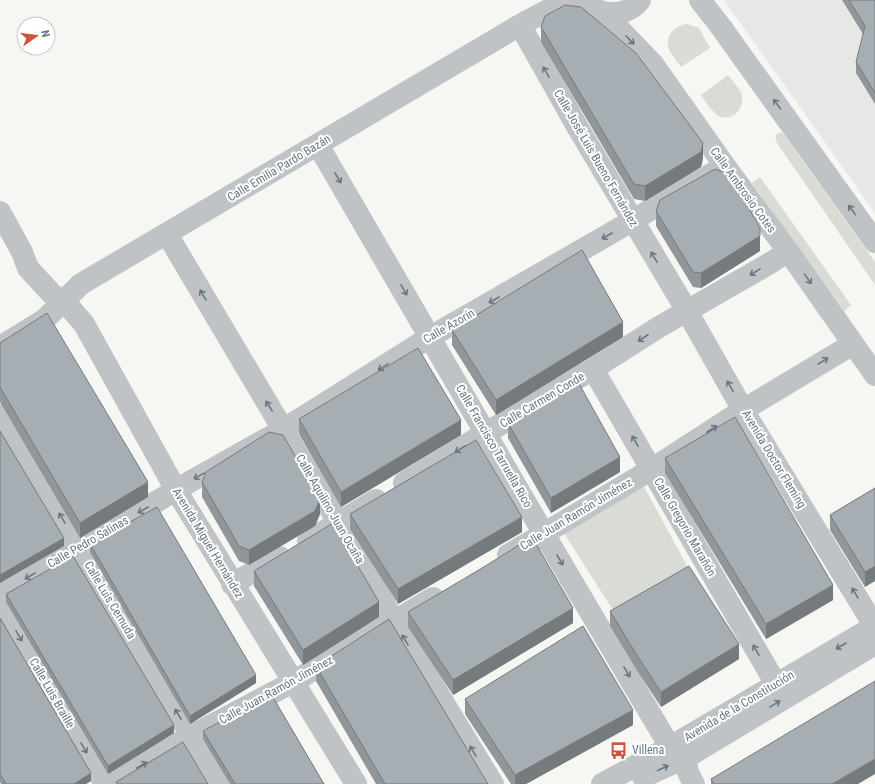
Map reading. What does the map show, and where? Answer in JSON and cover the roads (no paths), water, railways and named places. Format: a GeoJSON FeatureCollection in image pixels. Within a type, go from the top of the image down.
{"type":"FeatureCollection","features":[{"type":"Feature","properties":{"kind":"street","name":"Calle Emilia Pardo Bazán"},"geometry":{"type":"LineString","coordinates":[[0,347],[44,320],[81,284],[520,25],[567,0]]}},
{"type":"Feature","properties":{"kind":"street","name":"Calle Ambrosio Cotes"},"geometry":{"type":"LineString","coordinates":[[584,0],[594,8],[603,12],[653,64],[725,166],[788,251],[875,375]]}},
{"type":"Feature","properties":{"kind":"street"},"geometry":{"type":"LineString","coordinates":[[603,12],[616,13],[628,10],[640,0]]}},
{"type":"Feature","properties":{"kind":"street"},"geometry":{"type":"LineString","coordinates":[[700,0],[875,242]]}},
{"type":"Feature","properties":{"kind":"street","name":"Calle José Luis Bueno Fernández"},"geometry":{"type":"LineString","coordinates":[[520,25],[632,220],[675,290]]}},
{"type":"Feature","properties":{"kind":"street","name":"Calle Francisco Tarruella Rico"},"geometry":{"type":"LineString","coordinates":[[318,145],[544,534],[686,764],[688,774],[694,784]]}},
{"type":"Feature","properties":{"kind":"street","name":"Calle Azorín"},"geometry":{"type":"LineString","coordinates":[[176,490],[284,429],[430,337],[725,166]]}},
{"type":"Feature","properties":{"kind":"street","name":"Avenida Miguel Hernández"},"geometry":{"type":"LineString","coordinates":[[0,212],[22,252],[28,268],[51,293],[70,308],[84,324],[176,490],[232,584],[356,784]]}},
{"type":"Feature","properties":{"kind":"street","name":"Calle Aquilino Juan Ocaña"},"geometry":{"type":"LineString","coordinates":[[167,234],[284,429],[394,621],[455,707],[493,784]]}},
{"type":"Feature","properties":{"kind":"street","name":"Calle Carmen Conde"},"geometry":{"type":"LineString","coordinates":[[232,584],[339,524],[486,433],[788,251]]}},
{"type":"Feature","properties":{"kind":"street","name":"Avenida Doctor Fleming"},"geometry":{"type":"LineString","coordinates":[[675,290],[743,410],[875,627]]}},
{"type":"Feature","properties":{"kind":"street","name":"Calle Juan Ramón Jiménez"},"geometry":{"type":"LineString","coordinates":[[490,566],[652,469],[743,410],[853,344]]}},
{"type":"Feature","properties":{"kind":"street","name":"Calle Gregorio Marañón"},"geometry":{"type":"LineString","coordinates":[[593,369],[776,684]]}},
{"type":"Feature","properties":{"kind":"street","name":"Calle Luis Cernuda"},"geometry":{"type":"LineString","coordinates":[[0,415],[220,784]]}},
{"type":"Feature","properties":{"kind":"street","name":"Calle Pedro Salinas"},"geometry":{"type":"LineString","coordinates":[[0,594],[176,490]]}},
{"type":"Feature","properties":{"kind":"street","name":"Calle Juan Ramón Jiménez"},"geometry":{"type":"LineString","coordinates":[[108,784],[192,736],[293,682],[448,589]]}},
{"type":"Feature","properties":{"kind":"street","name":"Calle Luis Braille"},"geometry":{"type":"LineString","coordinates":[[0,602],[105,784]]}},
{"type":"Feature","properties":{"kind":"street"},"geometry":{"type":"LineString","coordinates":[[576,634],[597,622]]}},
{"type":"Feature","properties":{"kind":"street","name":"Avenida de la Constitución"},"geometry":{"type":"LineString","coordinates":[[627,784],[678,752],[776,684],[875,627]]}},
{"type":"Feature","properties":{"kind":"street","name":"Avenida de la Constitución"},"geometry":{"type":"LineString","coordinates":[[602,784],[678,752],[875,644]]}},
{"type":"Feature","properties":{"kind":"place","name":"Villena"},"geometry":{"type":"Point","coordinates":[619,750]}}]}
